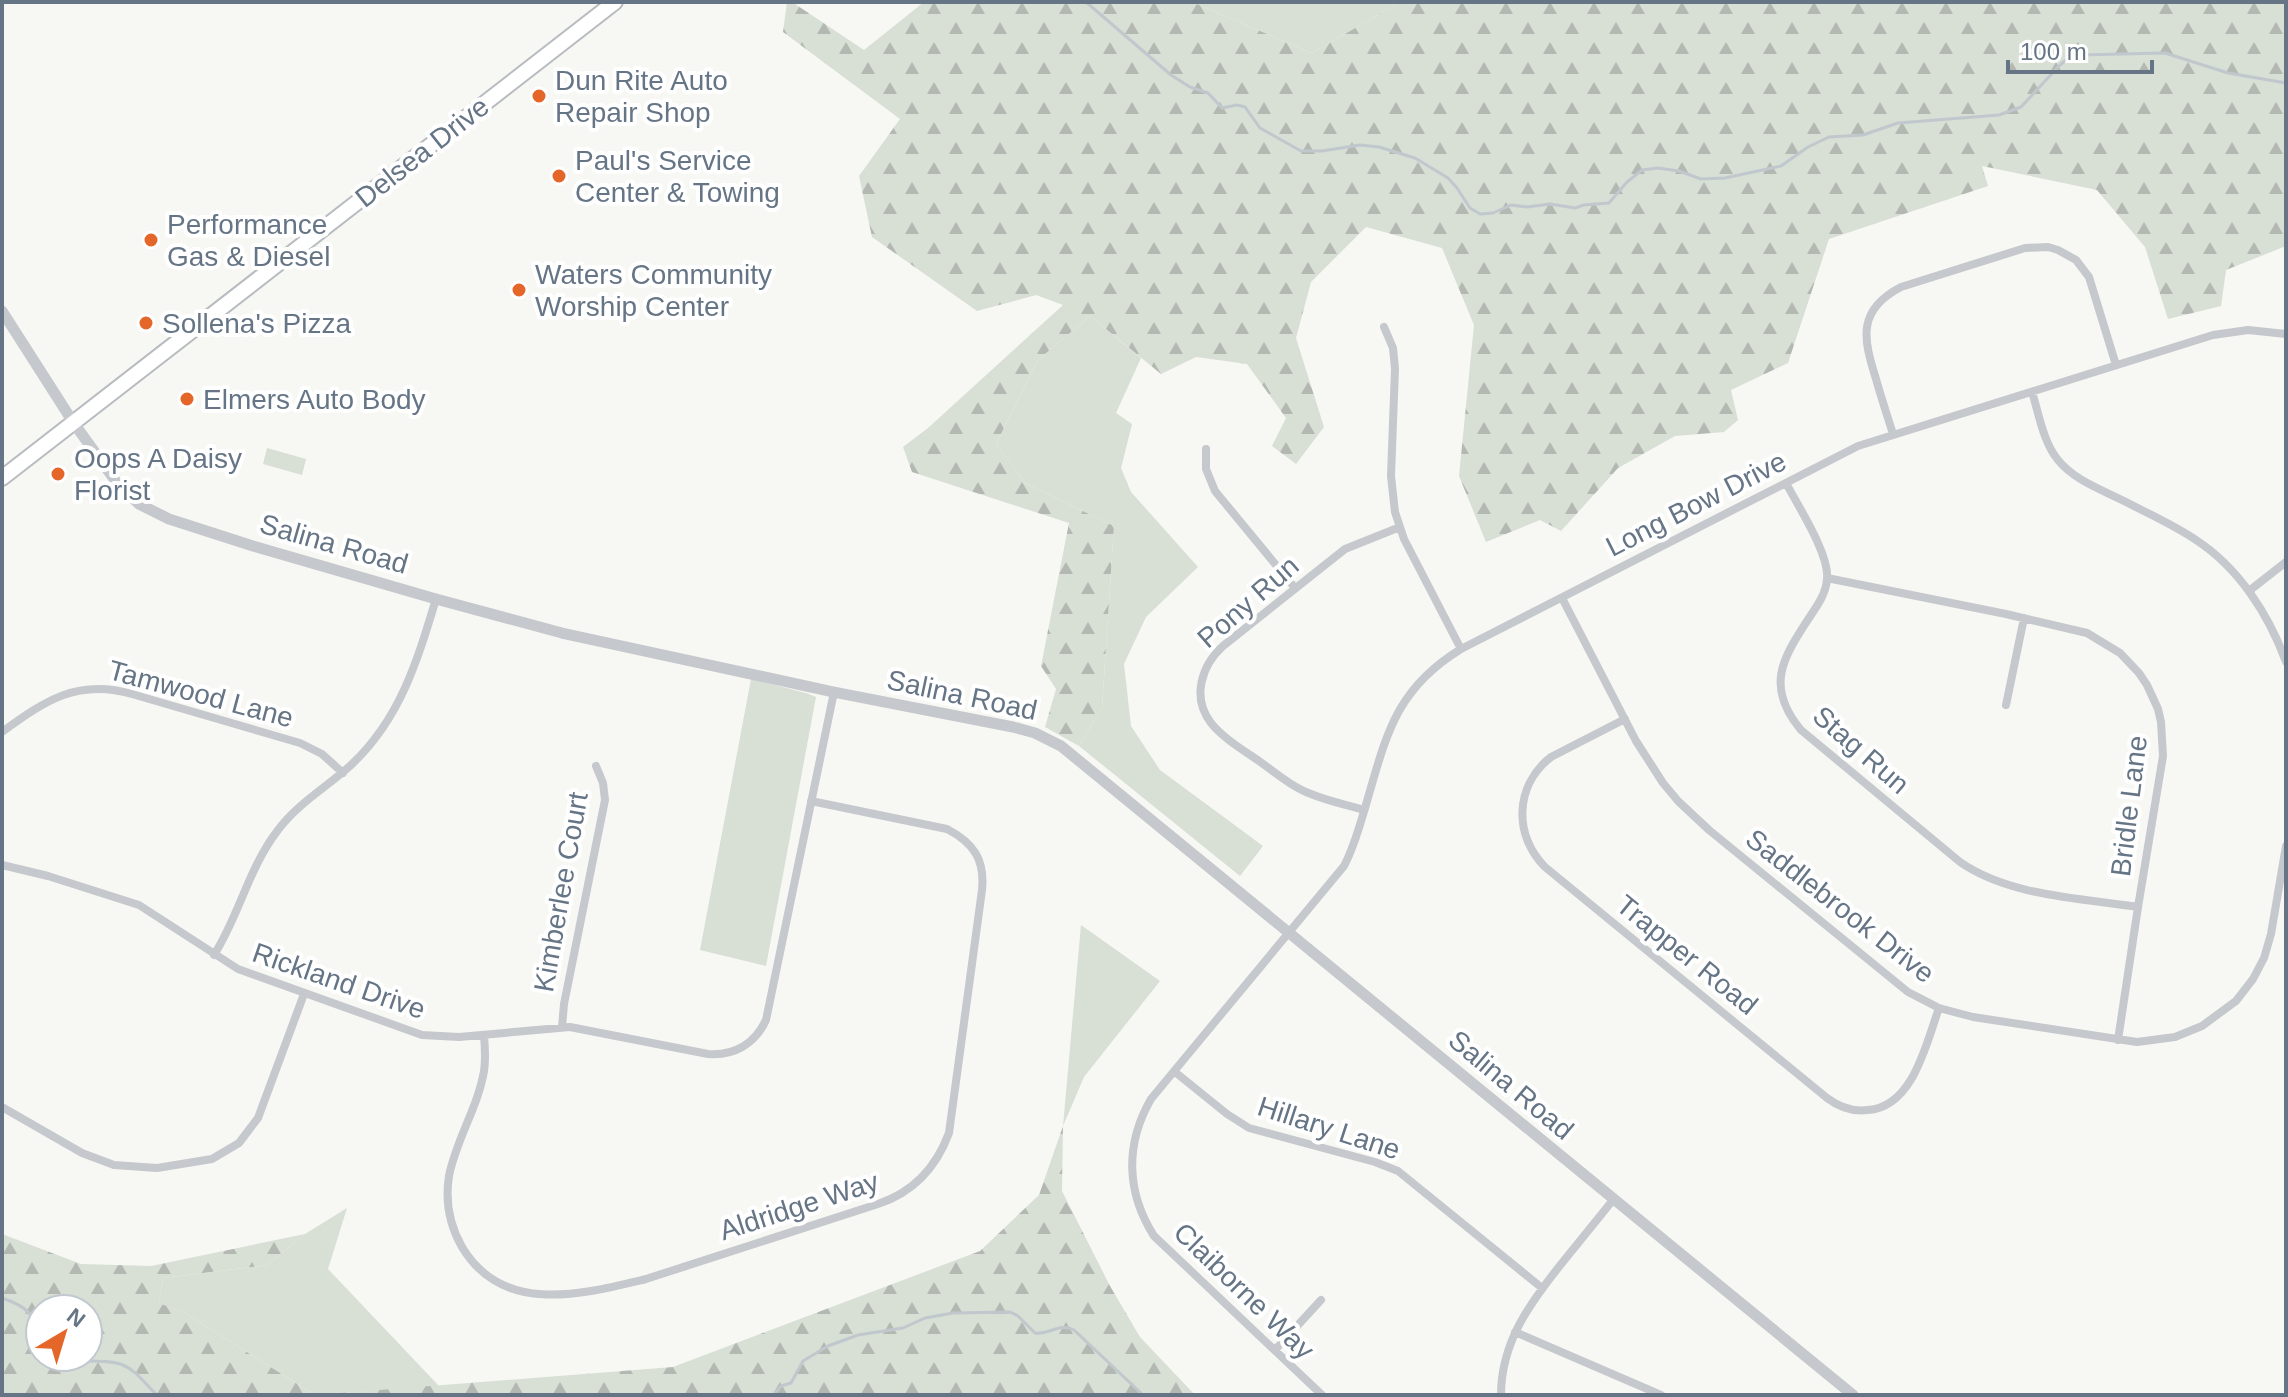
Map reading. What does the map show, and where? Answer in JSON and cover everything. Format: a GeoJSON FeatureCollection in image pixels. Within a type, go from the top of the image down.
{"type":"FeatureCollection","features":[{"type":"Feature","properties":{"kind":"main road","name":"Delsea Drive"},"geometry":{"type":"LineString","coordinates":[[2,478],[615,2]]}},
{"type":"Feature","properties":{"kind":"street"},"geometry":{"type":"LineString","coordinates":[[1893,434],[1866,342],[1868,322],[1877,306],[1883,298],[1901,287],[2025,248],[2058,250],[2083,267],[2089,277],[2116,365]]}},
{"type":"Feature","properties":{"kind":"street","name":"Salina Road"},"geometry":{"type":"LineString","coordinates":[[2,311],[73,422],[117,483],[152,512],[253,546],[562,633],[1013,727],[1049,739],[1072,753],[1853,1395]]}},
{"type":"Feature","properties":{"kind":"street"},"geometry":{"type":"LineString","coordinates":[[1384,327],[1393,348],[1395,369],[1391,476],[1395,512],[1461,649]]}},
{"type":"Feature","properties":{"kind":"street","name":"Long Bow Drive"},"geometry":{"type":"LineString","coordinates":[[1289,933],[1344,866],[1356,840],[1387,735],[1398,710],[1422,678],[1461,649],[1858,446],[2225,332],[2248,330],[2286,334]]}},
{"type":"Feature","properties":{"kind":"street"},"geometry":{"type":"LineString","coordinates":[[2032,392],[2047,440],[2057,459],[2081,479],[2195,539],[2225,564],[2249,591],[2276,636],[2286,662]]}},
{"type":"Feature","properties":{"kind":"street"},"geometry":{"type":"LineString","coordinates":[[1206,449],[1206,469],[1215,491],[1295,588]]}},
{"type":"Feature","properties":{"kind":"street"},"geometry":{"type":"LineString","coordinates":[[1786,483],[1822,552],[1827,578]]}},
{"type":"Feature","properties":{"kind":"street","name":"Pony Run"},"geometry":{"type":"LineString","coordinates":[[1364,810],[1310,794],[1290,784],[1212,724],[1204,708],[1200,688],[1209,660],[1295,588],[1345,549],[1400,527]]}},
{"type":"Feature","properties":{"kind":"street"},"geometry":{"type":"LineString","coordinates":[[2249,591],[2286,562]]}},
{"type":"Feature","properties":{"kind":"street","name":"Bridle Lane"},"geometry":{"type":"LineString","coordinates":[[1827,578],[2078,630],[2108,644],[2139,673],[2158,709],[2163,734],[2162,768],[2118,1040]]}},
{"type":"Feature","properties":{"kind":"street","name":"Stag Run"},"geometry":{"type":"LineString","coordinates":[[1827,578],[1819,602],[1787,653],[1781,670],[1783,700],[1801,730],[1960,862],[1979,874],[2015,887],[2138,907]]}},
{"type":"Feature","properties":{"kind":"street","name":"Saddlebrook Drive"},"geometry":{"type":"LineString","coordinates":[[1562,598],[1649,764],[1678,801],[1898,984],[1939,1008],[1973,1017],[2118,1040],[2151,1041],[2175,1037],[2202,1026],[2236,1001],[2253,979],[2268,946],[2286,846]]}},
{"type":"Feature","properties":{"kind":"street"},"geometry":{"type":"LineString","coordinates":[[214,955],[265,849],[278,830],[296,811],[343,773],[377,736],[402,698],[420,655],[436,599]]}},
{"type":"Feature","properties":{"kind":"street"},"geometry":{"type":"LineString","coordinates":[[2006,705],[2024,618]]}},
{"type":"Feature","properties":{"kind":"street","name":"Tamwood Lane"},"geometry":{"type":"LineString","coordinates":[[2,732],[62,694],[85,689],[112,689],[300,743],[322,754],[343,773]]}},
{"type":"Feature","properties":{"kind":"street","name":"Rickland Drive"},"geometry":{"type":"LineString","coordinates":[[2,865],[40,873],[130,901],[154,913],[214,955],[243,971],[422,1035],[450,1037],[562,1027],[714,1055],[733,1052],[753,1039],[766,1020],[834,692]]}},
{"type":"Feature","properties":{"kind":"street","name":"Trapper Road"},"geometry":{"type":"LineString","coordinates":[[1625,719],[1551,757],[1532,778],[1522,807],[1523,828],[1532,853],[1545,867],[1827,1098],[1847,1109],[1864,1111],[1880,1108],[1902,1093],[1912,1078],[1939,1008]]}},
{"type":"Feature","properties":{"kind":"street","name":"Kimberlee Court"},"geometry":{"type":"LineString","coordinates":[[562,1027],[565,996],[605,800],[605,790],[596,766]]}},
{"type":"Feature","properties":{"kind":"street","name":"Aldridge Way"},"geometry":{"type":"LineString","coordinates":[[484,1035],[484,1074],[451,1168],[449,1208],[456,1234],[472,1262],[491,1279],[515,1290],[539,1295],[559,1294],[646,1279],[885,1202],[911,1188],[932,1167],[949,1133],[983,870],[971,846],[947,829],[811,801]]}},
{"type":"Feature","properties":{"kind":"street","name":"Claiborne Way"},"geometry":{"type":"LineString","coordinates":[[1289,933],[1151,1099],[1133,1144],[1131,1168],[1140,1210],[1164,1247],[1322,1395]]}},
{"type":"Feature","properties":{"kind":"street"},"geometry":{"type":"LineString","coordinates":[[2,1107],[82,1153],[114,1165],[157,1168],[212,1159],[239,1143],[258,1118],[304,994]]}},
{"type":"Feature","properties":{"kind":"street","name":"Hillary Lane"},"geometry":{"type":"LineString","coordinates":[[1175,1072],[1249,1128],[1398,1171],[1542,1288]]}},
{"type":"Feature","properties":{"kind":"street"},"geometry":{"type":"LineString","coordinates":[[1501,1395],[1505,1360],[1526,1310],[1613,1200]]}},
{"type":"Feature","properties":{"kind":"street"},"geometry":{"type":"LineString","coordinates":[[1275,1350],[1321,1300]]}},
{"type":"Feature","properties":{"kind":"street"},"geometry":{"type":"LineString","coordinates":[[1515,1332],[1661,1395]]}},
{"type":"Feature","properties":{"kind":"green space"},"geometry":{"type":"Polygon","coordinates":[[[787,2],[792,2],[864,50],[924,2],[1192,2],[1312,53],[1400,2],[2286,2],[2286,246],[2226,270],[2221,306],[2168,319],[2145,247],[2097,190],[1982,166],[1988,186],[1829,239],[1788,363],[1731,390],[1738,420],[1724,432],[1675,436],[1618,468],[1561,531],[1540,520],[1486,542],[1459,476],[1474,325],[1442,248],[1366,227],[1311,282],[1296,338],[1324,427],[1296,464],[1272,446],[1286,418],[1247,364],[1196,357],[1161,374],[1090,316],[1038,360],[996,444],[1025,483],[1114,526],[1102,708],[1079,746],[1045,727],[1056,689],[1041,666],[1069,523],[912,472],[903,447],[1063,305],[1036,295],[977,311],[872,237],[859,176],[900,119],[783,32],[787,2]]]}},
{"type":"Feature","properties":{"kind":"green space"},"geometry":{"type":"Polygon","coordinates":[[[1192,2],[1400,2],[1312,53],[1192,2]]]}},
{"type":"Feature","properties":{"kind":"green space"},"geometry":{"type":"Polygon","coordinates":[[[1090,316],[1141,358],[1116,413],[1132,424],[1121,468],[1131,492],[1198,567],[1146,617],[1124,664],[1131,726],[1160,770],[1263,846],[1240,876],[1079,746],[1102,708],[1114,526],[1025,483],[996,444],[1038,360],[1090,316]]]}},
{"type":"Feature","properties":{"kind":"green space"},"geometry":{"type":"Polygon","coordinates":[[[267,448],[306,459],[302,475],[263,464],[267,448]]]}},
{"type":"Feature","properties":{"kind":"green space"},"geometry":{"type":"Polygon","coordinates":[[[751,679],[816,697],[766,966],[700,950],[751,679]]]}},
{"type":"Feature","properties":{"kind":"green space"},"geometry":{"type":"Polygon","coordinates":[[[1081,925],[1160,981],[1084,1077],[1063,1126],[1081,925]]]}},
{"type":"Feature","properties":{"kind":"green space"},"geometry":{"type":"Polygon","coordinates":[[[1063,1126],[1062,1191],[1110,1286],[1140,1337],[1195,1395],[315,1395],[673,1367],[980,1251],[1039,1195],[1063,1126]]]}},
{"type":"Feature","properties":{"kind":"green space"},"geometry":{"type":"Polygon","coordinates":[[[347,1208],[328,1269],[439,1386],[315,1395],[185,1313],[159,1303],[163,1278],[267,1265],[305,1234],[347,1208]]]}},
{"type":"Feature","properties":{"kind":"green space"},"geometry":{"type":"Polygon","coordinates":[[[2,1234],[81,1264],[151,1266],[305,1234],[267,1265],[163,1278],[159,1303],[185,1313],[315,1395],[2,1395],[2,1234]]]}},
{"type":"Feature","properties":{"kind":"waterway"},"geometry":{"type":"LineString","coordinates":[[1086,2],[1171,75],[1190,87],[1208,93],[1222,108],[1245,107],[1260,128],[1301,151],[1360,145],[1379,147],[1415,158],[1448,178],[1470,208],[1480,214],[1493,213],[1511,205],[1527,207],[1550,204],[1575,208],[1609,203],[1642,170],[1658,168],[1701,179],[1725,178],[1781,166],[1829,137],[1863,135],[1898,123],[1999,115],[2021,107],[2059,66],[2079,55],[2165,53],[2228,73],[2286,83]]}},
{"type":"Feature","properties":{"kind":"waterway"},"geometry":{"type":"LineString","coordinates":[[2,1298],[24,1308]]}},
{"type":"Feature","properties":{"kind":"waterway"},"geometry":{"type":"LineString","coordinates":[[774,1395],[781,1386],[791,1383],[803,1361],[828,1346],[858,1335],[903,1328],[925,1318],[953,1313],[1010,1312],[1035,1333],[1064,1327],[1074,1330],[1143,1395]]}},
{"type":"Feature","properties":{"kind":"waterway"},"geometry":{"type":"LineString","coordinates":[[104,1362],[128,1368],[157,1395]]}},
{"type":"Feature","properties":{"kind":"waterway"},"geometry":{"type":"LineString","coordinates":[[752,1395],[760,1395]]}},
{"type":"Feature","properties":{"kind":"place","name":"Dun Rite Auto Repair Shop"},"geometry":{"type":"Point","coordinates":[539,96]}},
{"type":"Feature","properties":{"kind":"place","name":"Paul's Service Center & Towing"},"geometry":{"type":"Point","coordinates":[559,176]}},
{"type":"Feature","properties":{"kind":"place","name":"Performance Gas & Diesel"},"geometry":{"type":"Point","coordinates":[151,240]}},
{"type":"Feature","properties":{"kind":"place","name":"Waters Community Worship Center"},"geometry":{"type":"Point","coordinates":[519,290]}},
{"type":"Feature","properties":{"kind":"place","name":"Sollena's Pizza"},"geometry":{"type":"Point","coordinates":[146,323]}},
{"type":"Feature","properties":{"kind":"place","name":"Elmers Auto Body"},"geometry":{"type":"Point","coordinates":[187,399]}},
{"type":"Feature","properties":{"kind":"place","name":"Oops A Daisy Florist"},"geometry":{"type":"Point","coordinates":[58,474]}}]}
